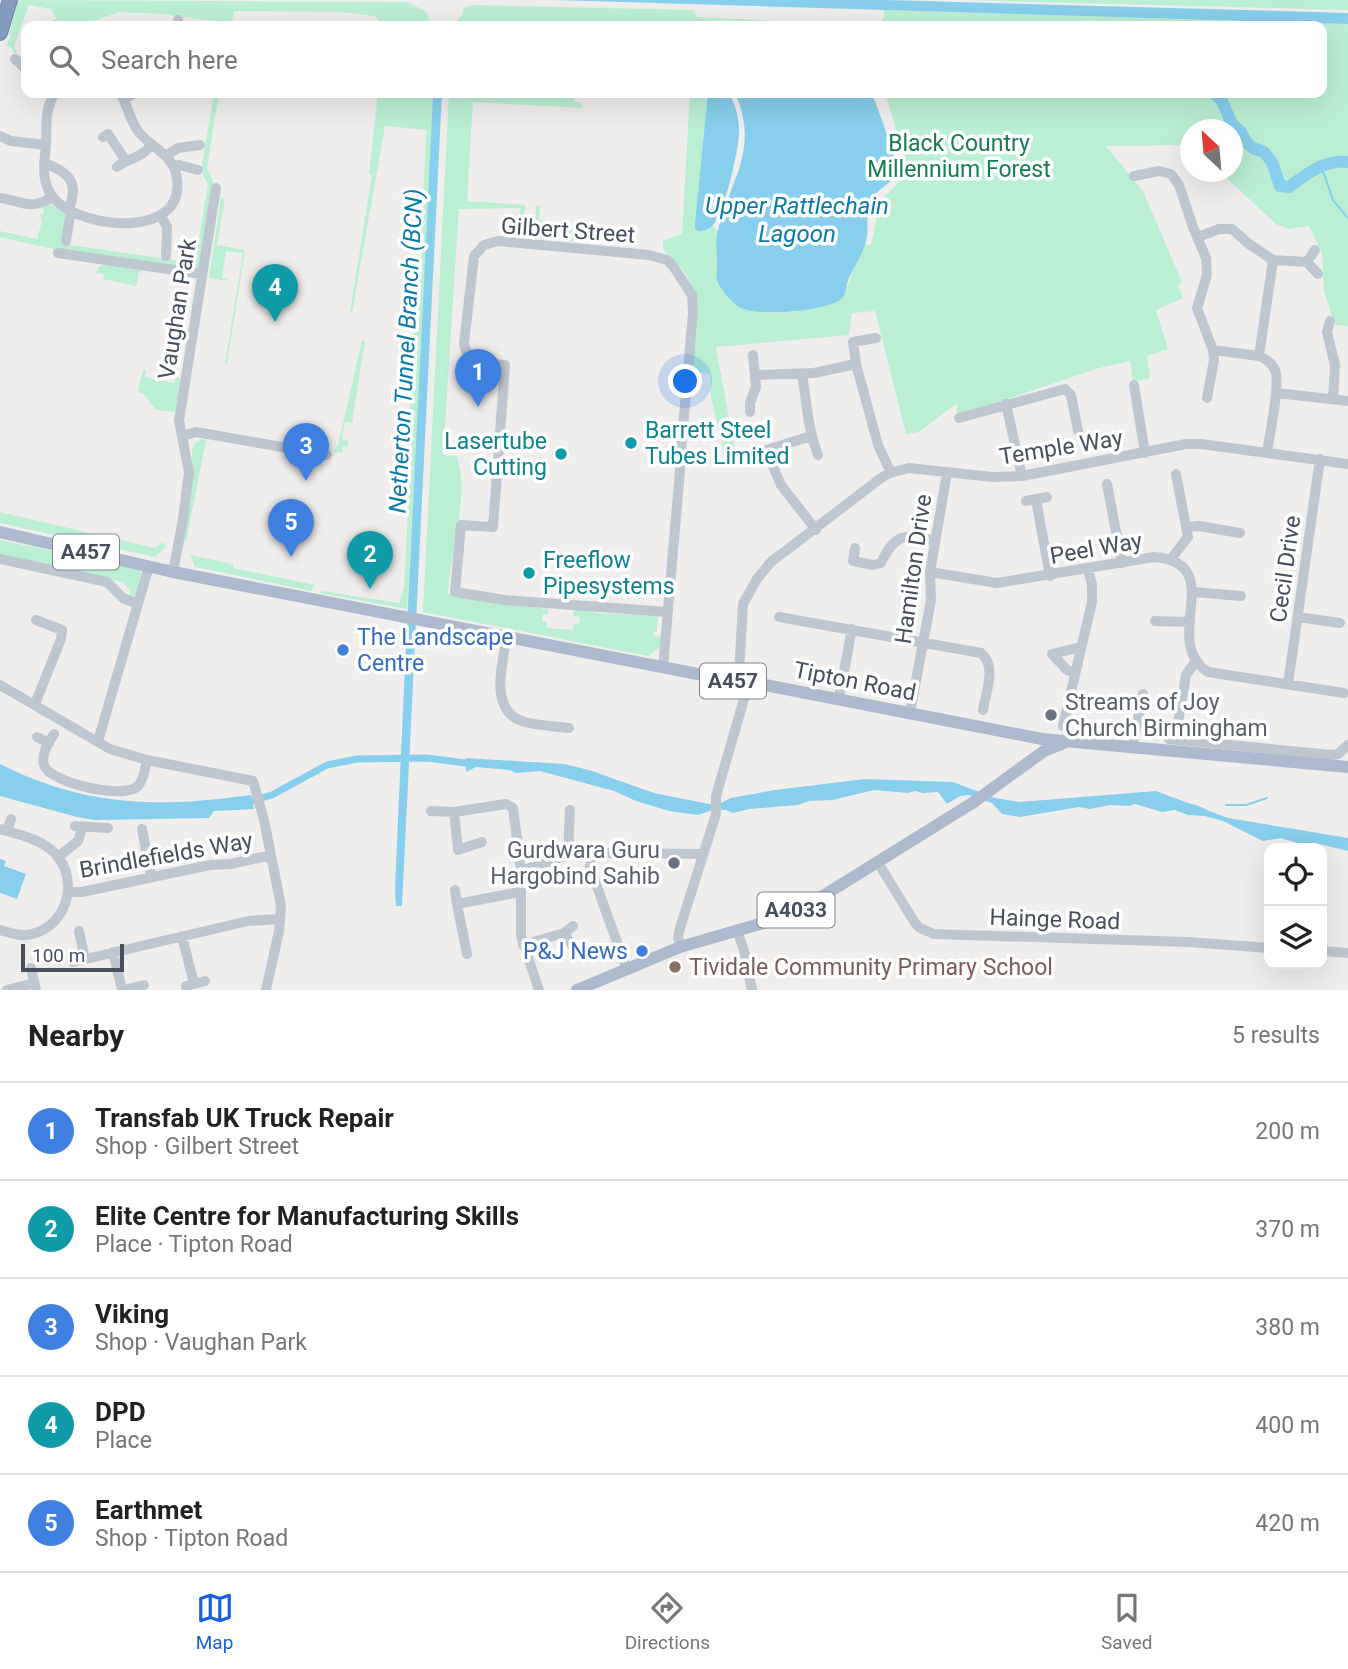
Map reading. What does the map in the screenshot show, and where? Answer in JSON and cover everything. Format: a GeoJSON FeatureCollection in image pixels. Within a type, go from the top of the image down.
{"type":"FeatureCollection","features":[{"type":"Feature","properties":{"kind":"highway"},"geometry":{"type":"LineString","coordinates":[[0,33],[10,0]]}},
{"type":"Feature","properties":{"kind":"main road","name":"A457"},"geometry":{"type":"LineString","coordinates":[[0,532],[173,572]]}},
{"type":"Feature","properties":{"kind":"main road","name":"Tipton Road"},"geometry":{"type":"LineString","coordinates":[[173,572],[507,635],[607,658],[911,713],[1043,745],[1071,742],[1097,744]]}},
{"type":"Feature","properties":{"kind":"main road","name":"A457"},"geometry":{"type":"LineString","coordinates":[[1097,744],[1242,752],[1323,760],[1348,767]]}},
{"type":"Feature","properties":{"kind":"main road","name":"A4033"},"geometry":{"type":"LineString","coordinates":[[1020,767],[1061,751],[1097,744]]}},
{"type":"Feature","properties":{"kind":"main road","name":"A4033"},"geometry":{"type":"LineString","coordinates":[[578,990],[685,945],[770,921],[813,902],[974,802],[1020,767],[1043,745]]}},
{"type":"Feature","properties":{"kind":"street"},"geometry":{"type":"LineString","coordinates":[[15,59],[21,64]]}},
{"type":"Feature","properties":{"kind":"street"},"geometry":{"type":"LineString","coordinates":[[52,98],[46,111],[44,163],[44,178],[52,197],[70,211],[101,220],[135,224],[161,216],[171,205],[176,193],[177,179],[167,155],[135,126],[123,98]]}},
{"type":"Feature","properties":{"kind":"street"},"geometry":{"type":"LineString","coordinates":[[103,137],[108,134],[121,164],[139,157],[152,144]]}},
{"type":"Feature","properties":{"kind":"street"},"geometry":{"type":"LineString","coordinates":[[0,136],[11,141],[46,145]]}},
{"type":"Feature","properties":{"kind":"street"},"geometry":{"type":"LineString","coordinates":[[167,155],[178,148],[200,145]]}},
{"type":"Feature","properties":{"kind":"street"},"geometry":{"type":"LineString","coordinates":[[44,163],[64,173],[74,184],[75,196],[66,241]]}},
{"type":"Feature","properties":{"kind":"street"},"geometry":{"type":"LineString","coordinates":[[174,167],[179,165],[198,170]]}},
{"type":"Feature","properties":{"kind":"street"},"geometry":{"type":"LineString","coordinates":[[1133,176],[1159,171],[1171,174],[1179,185],[1208,266],[1197,307],[1213,350],[1208,398]]}},
{"type":"Feature","properties":{"kind":"street","name":"Vaughan Park"},"geometry":{"type":"LineString","coordinates":[[173,572],[189,472],[179,421],[216,188]]}},
{"type":"Feature","properties":{"kind":"street"},"geometry":{"type":"LineString","coordinates":[[0,198],[27,205],[39,204],[52,197]]}},
{"type":"Feature","properties":{"kind":"street"},"geometry":{"type":"LineString","coordinates":[[161,216],[167,227],[166,256]]}},
{"type":"Feature","properties":{"kind":"street"},"geometry":{"type":"LineString","coordinates":[[1198,237],[1219,229],[1232,229],[1273,260],[1307,261],[1318,274]]}},
{"type":"Feature","properties":{"kind":"street","name":"Gilbert Street"},"geometry":{"type":"LineString","coordinates":[[663,668],[668,612],[693,313],[692,295],[667,260],[649,255],[498,241],[484,245],[474,256],[464,344],[467,354],[477,362],[505,365],[493,527],[461,525],[454,592],[505,600],[668,612]]}},
{"type":"Feature","properties":{"kind":"street"},"geometry":{"type":"LineString","coordinates":[[1307,261],[1315,250]]}},
{"type":"Feature","properties":{"kind":"street"},"geometry":{"type":"LineString","coordinates":[[58,253],[202,274]]}},
{"type":"Feature","properties":{"kind":"street"},"geometry":{"type":"LineString","coordinates":[[1259,356],[1273,260]]}},
{"type":"Feature","properties":{"kind":"street"},"geometry":{"type":"LineString","coordinates":[[1331,321],[1327,332],[1335,365],[1333,399]]}},
{"type":"Feature","properties":{"kind":"street"},"geometry":{"type":"LineString","coordinates":[[685,945],[678,937],[716,814],[716,798],[746,692],[738,673],[744,600],[771,562],[891,472],[878,445],[856,364],[853,342],[876,338]]}},
{"type":"Feature","properties":{"kind":"street"},"geometry":{"type":"LineString","coordinates":[[1213,350],[1259,356],[1270,362],[1276,372],[1278,380],[1267,453]]}},
{"type":"Feature","properties":{"kind":"street"},"geometry":{"type":"LineString","coordinates":[[750,412],[750,403],[756,387],[753,355]]}},
{"type":"Feature","properties":{"kind":"street"},"geometry":{"type":"LineString","coordinates":[[756,375],[802,374],[856,364]]}},
{"type":"Feature","properties":{"kind":"street"},"geometry":{"type":"LineString","coordinates":[[802,374],[811,436],[818,455]]}},
{"type":"Feature","properties":{"kind":"street"},"geometry":{"type":"LineString","coordinates":[[959,418],[1065,388],[1071,395],[1079,431]]}},
{"type":"Feature","properties":{"kind":"street"},"geometry":{"type":"LineString","coordinates":[[1138,388],[1145,453]]}},
{"type":"Feature","properties":{"kind":"street"},"geometry":{"type":"LineString","coordinates":[[1276,393],[1348,401]]}},
{"type":"Feature","properties":{"kind":"street"},"geometry":{"type":"LineString","coordinates":[[1006,404],[1022,476]]}},
{"type":"Feature","properties":{"kind":"street"},"geometry":{"type":"LineString","coordinates":[[183,436],[196,432],[327,455]]}},
{"type":"Feature","properties":{"kind":"street"},"geometry":{"type":"LineString","coordinates":[[751,455],[811,436]]}},
{"type":"Feature","properties":{"kind":"street","name":"Temple Way"},"geometry":{"type":"LineString","coordinates":[[891,472],[909,468],[992,477],[1022,476],[1186,444],[1348,464]]}},
{"type":"Feature","properties":{"kind":"street"},"geometry":{"type":"LineString","coordinates":[[766,450],[778,480],[817,530]]}},
{"type":"Feature","properties":{"kind":"street","name":"Cecil Drive"},"geometry":{"type":"LineString","coordinates":[[1288,684],[1321,460]]}},
{"type":"Feature","properties":{"kind":"street","name":"Hamilton Drive"},"geometry":{"type":"LineString","coordinates":[[911,713],[931,600],[930,572],[947,472]]}},
{"type":"Feature","properties":{"kind":"street"},"geometry":{"type":"LineString","coordinates":[[1170,560],[1188,537],[1176,474]]}},
{"type":"Feature","properties":{"kind":"street"},"geometry":{"type":"LineString","coordinates":[[1107,484],[1122,563]]}},
{"type":"Feature","properties":{"kind":"street"},"geometry":{"type":"LineString","coordinates":[[1047,497],[1031,500],[1050,576]]}},
{"type":"Feature","properties":{"kind":"street"},"geometry":{"type":"LineString","coordinates":[[1187,527],[1199,526],[1240,533]]}},
{"type":"Feature","properties":{"kind":"street"},"geometry":{"type":"LineString","coordinates":[[855,548],[853,561],[873,565],[881,563],[891,544],[901,537],[913,536],[935,541]]}},
{"type":"Feature","properties":{"kind":"street","name":"Peel Way"},"geometry":{"type":"LineString","coordinates":[[930,572],[997,583],[1154,556],[1170,560],[1182,568],[1194,592]]}},
{"type":"Feature","properties":{"kind":"street"},"geometry":{"type":"LineString","coordinates":[[0,559],[107,582],[123,598],[138,604]]}},
{"type":"Feature","properties":{"kind":"street"},"geometry":{"type":"LineString","coordinates":[[97,741],[149,566]]}},
{"type":"Feature","properties":{"kind":"street"},"geometry":{"type":"LineString","coordinates":[[1063,726],[1093,593],[1088,569]]}},
{"type":"Feature","properties":{"kind":"street"},"geometry":{"type":"LineString","coordinates":[[1241,596],[1194,592],[1189,646],[1196,661],[1208,672],[1345,693]]}},
{"type":"Feature","properties":{"kind":"street"},"geometry":{"type":"LineString","coordinates":[[779,617],[981,653],[988,658],[990,666],[983,710]]}},
{"type":"Feature","properties":{"kind":"street"},"geometry":{"type":"LineString","coordinates":[[1298,617],[1340,624]]}},
{"type":"Feature","properties":{"kind":"street"},"geometry":{"type":"LineString","coordinates":[[34,704],[65,627],[36,620]]}},
{"type":"Feature","properties":{"kind":"street"},"geometry":{"type":"LineString","coordinates":[[1155,621],[1190,622]]}},
{"type":"Feature","properties":{"kind":"street"},"geometry":{"type":"LineString","coordinates":[[840,692],[852,629]]}},
{"type":"Feature","properties":{"kind":"street"},"geometry":{"type":"LineString","coordinates":[[507,635],[499,688],[502,701],[509,712],[524,722],[569,729]]}},
{"type":"Feature","properties":{"kind":"street"},"geometry":{"type":"LineString","coordinates":[[1075,673],[1067,670],[1049,653],[1081,647]]}},
{"type":"Feature","properties":{"kind":"street"},"geometry":{"type":"LineString","coordinates":[[1196,661],[1186,675],[1172,739],[1242,752]]}},
{"type":"Feature","properties":{"kind":"street"},"geometry":{"type":"LineString","coordinates":[[0,685],[110,749],[147,761],[246,778],[253,782],[278,886],[280,919],[266,990]]}},
{"type":"Feature","properties":{"kind":"street"},"geometry":{"type":"LineString","coordinates":[[1118,699],[1142,699],[1132,748]]}},
{"type":"Feature","properties":{"kind":"street"},"geometry":{"type":"LineString","coordinates":[[37,737],[51,739],[44,757],[44,767],[48,773],[89,788],[118,792],[133,789],[140,785],[147,761]]}},
{"type":"Feature","properties":{"kind":"street"},"geometry":{"type":"LineString","coordinates":[[1323,760],[1338,754],[1348,745]]}},
{"type":"Feature","properties":{"kind":"street"},"geometry":{"type":"LineString","coordinates":[[431,811],[454,812],[506,804],[513,808],[521,871],[523,945],[539,990]]}},
{"type":"Feature","properties":{"kind":"street"},"geometry":{"type":"LineString","coordinates":[[521,871],[568,855],[570,810]]}},
{"type":"Feature","properties":{"kind":"street"},"geometry":{"type":"LineString","coordinates":[[454,812],[457,850],[482,842]]}},
{"type":"Feature","properties":{"kind":"street"},"geometry":{"type":"LineString","coordinates":[[0,930],[22,935],[42,930],[61,912],[69,892],[66,871],[58,857],[40,843],[4,830],[11,819]]}},
{"type":"Feature","properties":{"kind":"street"},"geometry":{"type":"LineString","coordinates":[[58,857],[78,841],[78,827],[108,828]]}},
{"type":"Feature","properties":{"kind":"street"},"geometry":{"type":"LineString","coordinates":[[142,828],[151,876]]}},
{"type":"Feature","properties":{"kind":"street"},"geometry":{"type":"LineString","coordinates":[[627,970],[590,867],[591,858],[603,853],[703,854]]}},
{"type":"Feature","properties":{"kind":"street","name":"Brindlefields Way"},"geometry":{"type":"LineString","coordinates":[[69,892],[82,892],[151,876],[271,855]]}},
{"type":"Feature","properties":{"kind":"street","name":"Hainge Road"},"geometry":{"type":"LineString","coordinates":[[877,861],[915,923],[920,929],[934,934],[1188,942],[1264,948]]}},
{"type":"Feature","properties":{"kind":"street"},"geometry":{"type":"LineString","coordinates":[[455,890],[467,954]]}},
{"type":"Feature","properties":{"kind":"street"},"geometry":{"type":"LineString","coordinates":[[457,904],[520,892]]}},
{"type":"Feature","properties":{"kind":"street"},"geometry":{"type":"LineString","coordinates":[[73,962],[248,921],[280,919]]}},
{"type":"Feature","properties":{"kind":"street"},"geometry":{"type":"LineString","coordinates":[[523,945],[569,929],[576,953]]}},
{"type":"Feature","properties":{"kind":"street"},"geometry":{"type":"LineString","coordinates":[[737,930],[752,990]]}},
{"type":"Feature","properties":{"kind":"street"},"geometry":{"type":"LineString","coordinates":[[79,931],[85,959]]}},
{"type":"Feature","properties":{"kind":"street"},"geometry":{"type":"LineString","coordinates":[[182,936],[190,987],[205,981]]}},
{"type":"Feature","properties":{"kind":"street"},"geometry":{"type":"LineString","coordinates":[[1327,951],[1348,953]]}},
{"type":"Feature","properties":{"kind":"street"},"geometry":{"type":"LineString","coordinates":[[113,953],[123,990],[144,985]]}},
{"type":"Feature","properties":{"kind":"street"},"geometry":{"type":"LineString","coordinates":[[6,990],[35,987],[31,968]]}},
{"type":"Feature","properties":{"kind":"green space"},"geometry":{"type":"Polygon","coordinates":[[[963,0],[1348,0],[1348,10],[963,0]]]}},
{"type":"Feature","properties":{"kind":"green space"},"geometry":{"type":"Polygon","coordinates":[[[18,1],[407,2],[427,12],[430,21],[378,21],[375,16],[343,12],[234,11],[232,21],[119,12],[93,21],[58,21],[51,9],[29,5],[14,46],[17,53],[14,53],[11,47],[6,46],[11,36],[9,34],[18,1]]]}},
{"type":"Feature","properties":{"kind":"green space"},"geometry":{"type":"Polygon","coordinates":[[[473,5],[694,10],[698,17],[777,21],[457,21],[463,13],[463,8],[473,5]]]}},
{"type":"Feature","properties":{"kind":"green space"},"geometry":{"type":"Polygon","coordinates":[[[884,10],[1249,21],[881,21],[884,18],[884,10]]]}},
{"type":"Feature","properties":{"kind":"green space","name":"Black Country Millennium Forest"},"geometry":{"type":"Polygon","coordinates":[[[1327,23],[1348,24],[1348,326],[1335,325],[1324,291],[1322,253],[1309,226],[1288,229],[1276,224],[1231,182],[1243,182],[1243,119],[1180,119],[1180,145],[1106,146],[1143,191],[1182,282],[1178,285],[1183,298],[1156,310],[1168,349],[1147,356],[1150,378],[1133,382],[1130,361],[1099,368],[957,416],[957,403],[919,432],[906,434],[875,311],[852,313],[849,335],[716,347],[734,446],[741,466],[727,466],[711,397],[710,374],[692,372],[697,321],[695,296],[685,273],[663,249],[663,241],[682,234],[690,98],[708,98],[695,229],[707,230],[713,226],[718,231],[716,274],[723,290],[741,308],[771,313],[794,312],[839,300],[845,294],[855,263],[865,244],[871,245],[880,201],[907,174],[906,162],[887,98],[1327,98],[1327,23]]]}},
{"type":"Feature","properties":{"kind":"green space"},"geometry":{"type":"Polygon","coordinates":[[[213,98],[218,98],[207,168],[214,183],[202,261],[198,268],[191,270],[48,248],[0,237],[0,231],[37,239],[42,221],[40,215],[44,213],[43,207],[50,204],[69,216],[64,244],[195,263],[208,184],[201,171],[213,98]]]}},
{"type":"Feature","properties":{"kind":"green space"},"geometry":{"type":"Polygon","coordinates":[[[377,98],[433,98],[407,609],[319,593],[323,591],[399,603],[404,587],[413,412],[410,412],[416,280],[420,280],[422,247],[417,247],[418,227],[422,226],[426,130],[385,126],[352,313],[350,312],[372,175],[369,174],[377,98]]]}},
{"type":"Feature","properties":{"kind":"green space"},"geometry":{"type":"Polygon","coordinates":[[[449,98],[574,98],[574,101],[582,103],[582,108],[473,102],[467,201],[525,205],[523,235],[519,234],[520,208],[459,209],[443,455],[457,456],[461,488],[448,593],[453,597],[548,609],[548,614],[543,614],[542,621],[547,622],[547,628],[573,630],[573,624],[579,624],[580,617],[573,616],[574,609],[592,610],[595,613],[658,616],[657,632],[654,632],[653,636],[661,637],[660,647],[648,656],[423,612],[449,98]]]}},
{"type":"Feature","properties":{"kind":"green space"},"geometry":{"type":"Polygon","coordinates":[[[221,198],[225,199],[217,245],[245,250],[227,364],[243,253],[226,251],[222,278],[227,279],[226,281],[209,278],[221,198]]]}},
{"type":"Feature","properties":{"kind":"green space"},"geometry":{"type":"Polygon","coordinates":[[[536,206],[540,206],[539,220],[550,221],[550,228],[578,231],[579,238],[565,243],[566,238],[535,235],[536,206]]]}},
{"type":"Feature","properties":{"kind":"green space"},"geometry":{"type":"Polygon","coordinates":[[[106,264],[140,269],[142,273],[139,272],[136,286],[103,279],[104,274],[96,273],[99,267],[106,264]]]}},
{"type":"Feature","properties":{"kind":"green space"},"geometry":{"type":"Polygon","coordinates":[[[362,341],[365,341],[352,423],[345,422],[342,439],[349,441],[347,447],[343,446],[342,453],[333,452],[338,445],[362,341]]]}},
{"type":"Feature","properties":{"kind":"green space"},"geometry":{"type":"Polygon","coordinates":[[[143,370],[146,370],[145,377],[174,383],[176,377],[181,379],[176,412],[156,410],[143,393],[138,392],[143,370]]]}},
{"type":"Feature","properties":{"kind":"green space"},"geometry":{"type":"Polygon","coordinates":[[[206,440],[186,542],[193,478],[192,450],[195,443],[206,440]]]}},
{"type":"Feature","properties":{"kind":"green space"},"geometry":{"type":"Polygon","coordinates":[[[0,512],[155,548],[163,542],[166,547],[155,557],[0,523],[0,512]]]}},
{"type":"Feature","properties":{"kind":"green space"},"geometry":{"type":"Polygon","coordinates":[[[0,540],[141,570],[137,596],[130,595],[130,590],[122,582],[0,556],[0,540]]]}},
{"type":"Feature","properties":{"kind":"green space"},"geometry":{"type":"Polygon","coordinates":[[[190,555],[233,564],[233,568],[315,585],[311,591],[195,567],[190,555]]]}},
{"type":"Feature","properties":{"kind":"water"},"geometry":{"type":"Polygon","coordinates":[[[555,0],[886,0],[1348,13],[1348,24],[1327,23],[1327,21],[1249,21],[555,0]]]}},
{"type":"Feature","properties":{"kind":"water"},"geometry":{"type":"Polygon","coordinates":[[[433,98],[442,98],[402,906],[396,906],[399,790],[433,98]]]}},
{"type":"Feature","properties":{"kind":"water"},"geometry":{"type":"Polygon","coordinates":[[[708,98],[731,98],[739,125],[739,138],[722,207],[710,228],[698,231],[695,229],[708,98]]]}},
{"type":"Feature","properties":{"kind":"water","name":"Upper Rattlechain Lagoon"},"geometry":{"type":"Polygon","coordinates":[[[737,98],[874,98],[875,101],[899,168],[894,178],[876,193],[870,203],[864,249],[849,278],[844,296],[834,303],[807,310],[747,310],[733,303],[718,283],[717,234],[741,163],[745,131],[737,98]]]}},
{"type":"Feature","properties":{"kind":"water"},"geometry":{"type":"Polygon","coordinates":[[[466,758],[564,764],[654,793],[709,804],[775,790],[865,779],[953,782],[995,798],[1020,802],[1156,791],[1228,818],[1348,838],[1348,851],[1327,846],[1327,843],[1297,843],[1281,838],[1263,841],[1223,821],[1175,810],[1162,812],[1135,804],[1090,809],[1079,807],[1020,817],[1002,814],[992,803],[969,795],[960,796],[947,804],[938,792],[874,790],[798,805],[733,813],[712,810],[698,815],[669,811],[614,791],[540,771],[516,773],[476,767],[466,772],[466,758]]]}},
{"type":"Feature","properties":{"kind":"water"},"geometry":{"type":"Polygon","coordinates":[[[0,764],[62,789],[92,796],[184,802],[251,795],[254,809],[214,811],[209,818],[95,820],[77,817],[0,796],[0,764]]]}},
{"type":"Feature","properties":{"kind":"water"},"geometry":{"type":"Polygon","coordinates":[[[0,859],[6,861],[4,866],[26,874],[17,899],[0,893],[0,859]]]}},
{"type":"Feature","properties":{"kind":"waterway"},"geometry":{"type":"LineString","coordinates":[[1219,98],[1232,124],[1241,132],[1246,142],[1264,152],[1272,162],[1280,186],[1289,187],[1324,165],[1348,162]]}},
{"type":"Feature","properties":{"kind":"waterway"},"geometry":{"type":"LineString","coordinates":[[1318,168],[1324,174],[1333,200],[1348,218]]}},
{"type":"Feature","properties":{"kind":"waterway"},"geometry":{"type":"LineString","coordinates":[[244,803],[272,795],[327,765],[357,759],[427,758],[473,764]]}},
{"type":"Feature","properties":{"kind":"waterway"},"geometry":{"type":"LineString","coordinates":[[1226,805],[1246,805],[1267,798]]}},
{"type":"Feature","properties":{"kind":"waterway"},"geometry":{"type":"LineString","coordinates":[[1193,805],[1205,810]]}},
{"type":"Feature","properties":{"kind":"place","name":"DPD"},"geometry":{"type":"Point","coordinates":[275,322]}},
{"type":"Feature","properties":{"kind":"place","name":"Transfab UK Truck Repair"},"geometry":{"type":"Point","coordinates":[478,407]}},
{"type":"Feature","properties":{"kind":"place","name":"Barrett Steel Tubes Limited"},"geometry":{"type":"Point","coordinates":[631,443]}},
{"type":"Feature","properties":{"kind":"place","name":"Lasertube Cutting"},"geometry":{"type":"Point","coordinates":[561,454]}},
{"type":"Feature","properties":{"kind":"place","name":"Viking"},"geometry":{"type":"Point","coordinates":[306,481]}},
{"type":"Feature","properties":{"kind":"place","name":"Earthmet"},"geometry":{"type":"Point","coordinates":[291,557]}},
{"type":"Feature","properties":{"kind":"place","name":"Freeflow Pipesystems"},"geometry":{"type":"Point","coordinates":[529,573]}},
{"type":"Feature","properties":{"kind":"place","name":"Elite Centre for Manufacturing Skills"},"geometry":{"type":"Point","coordinates":[370,589]}},
{"type":"Feature","properties":{"kind":"place","name":"The Landscape Centre"},"geometry":{"type":"Point","coordinates":[343,650]}},
{"type":"Feature","properties":{"kind":"place","name":"Streams of Joy Church Birmingham"},"geometry":{"type":"Point","coordinates":[1051,715]}},
{"type":"Feature","properties":{"kind":"place","name":"Gurdwara Guru Hargobind Sahib"},"geometry":{"type":"Point","coordinates":[674,863]}},
{"type":"Feature","properties":{"kind":"place","name":"P&J News"},"geometry":{"type":"Point","coordinates":[642,951]}},
{"type":"Feature","properties":{"kind":"place","name":"Tividale Community Primary School"},"geometry":{"type":"Point","coordinates":[675,967]}},
{"type":"Feature","properties":{"kind":"water label","name":"Netherton Tunnel Branch (BCN)"},"geometry":{"type":"Point","coordinates":[406,351]}}]}
